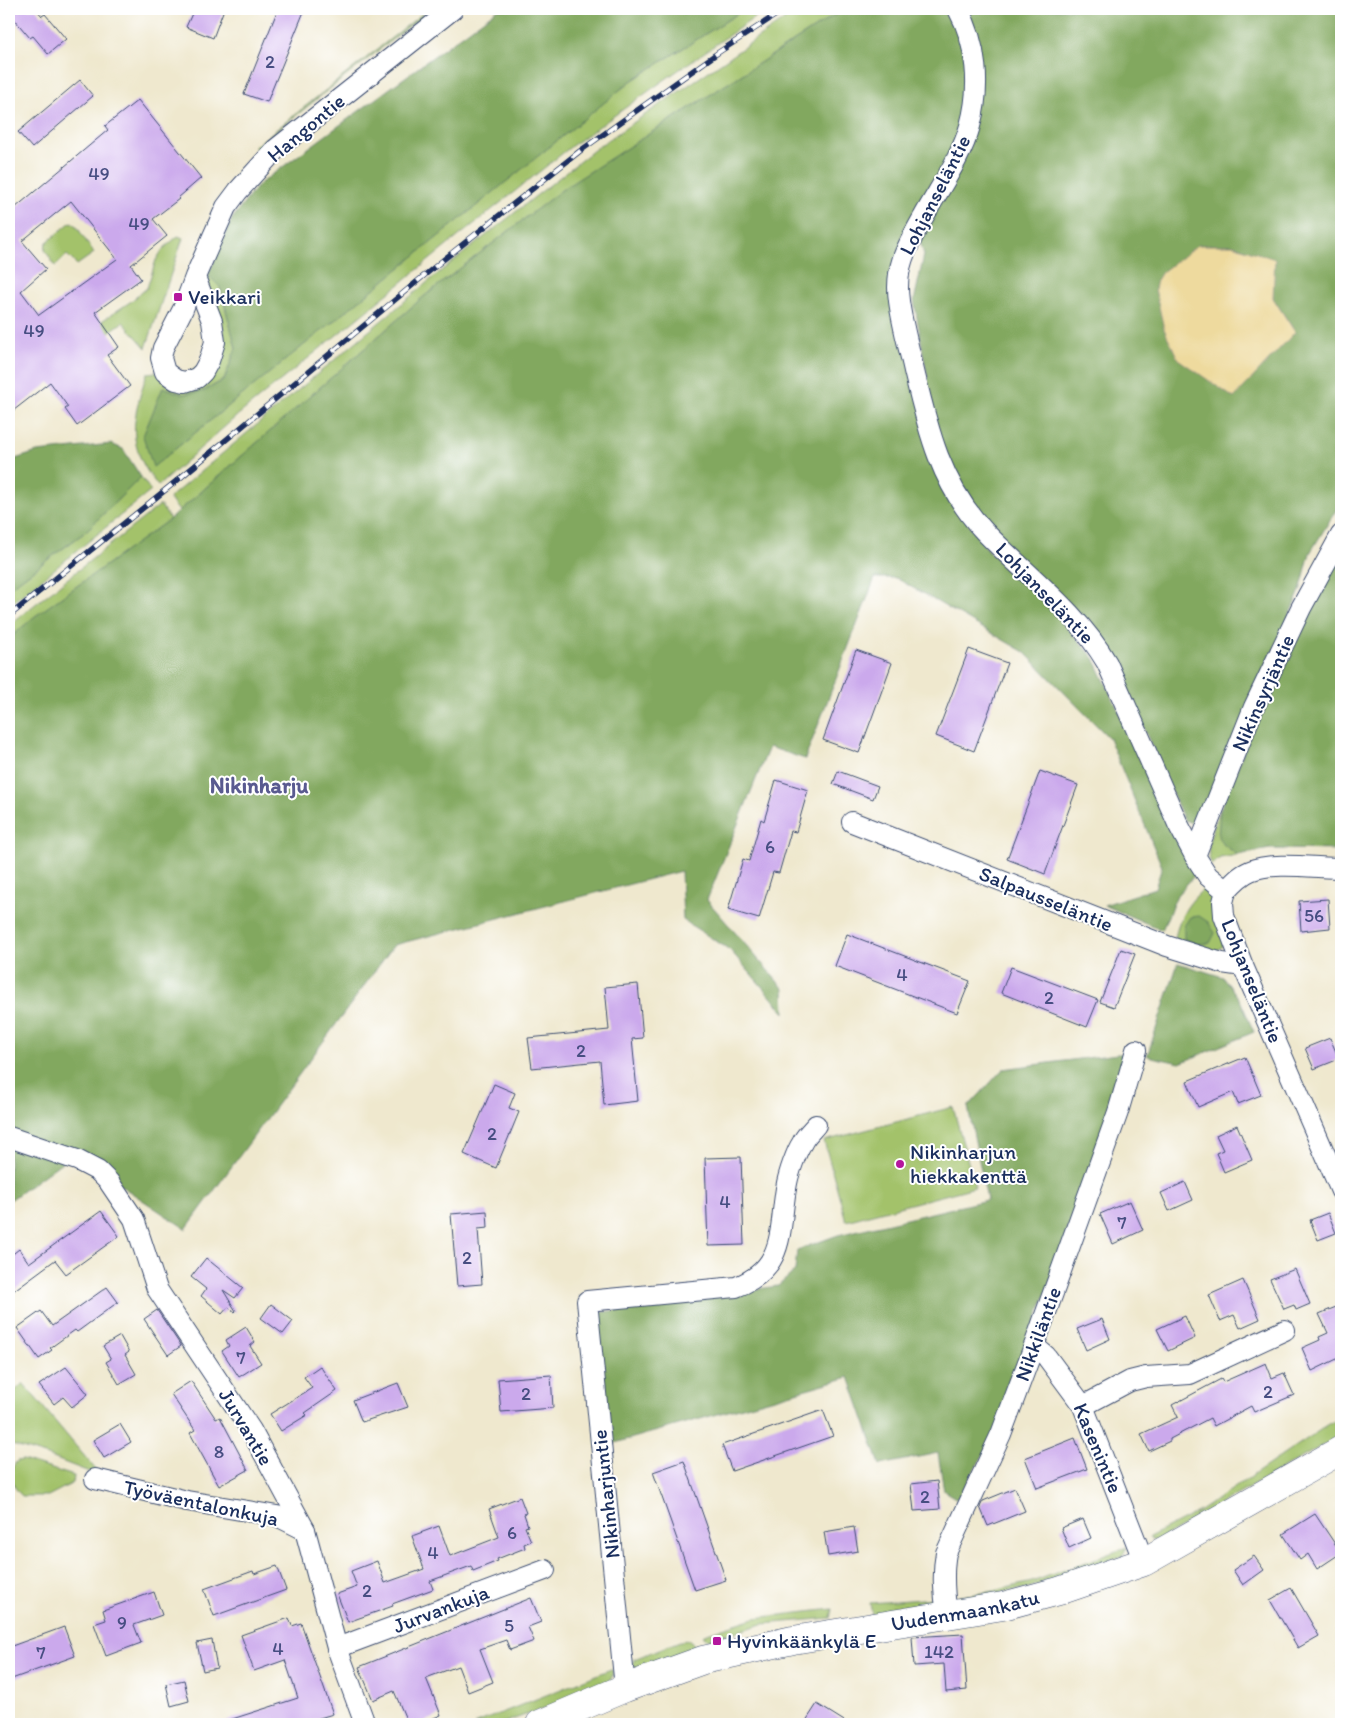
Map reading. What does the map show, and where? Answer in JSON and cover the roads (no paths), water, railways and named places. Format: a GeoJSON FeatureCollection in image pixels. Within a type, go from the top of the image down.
{"type":"FeatureCollection","features":[{"type":"Feature","properties":{"kind":"main road","name":"Uudenmaankatu"},"geometry":{"type":"LineString","coordinates":[[540,1724],[625,1688],[703,1660],[793,1640],[1003,1606],[1059,1591],[1144,1562],[1340,1454]]}},
{"type":"Feature","properties":{"kind":"street","name":"Lohjanseläntie"},"geometry":{"type":"LineString","coordinates":[[958,9],[966,24],[973,48],[976,78],[970,125],[953,165],[904,251],[898,275],[899,300],[921,402],[937,456],[950,482],[970,514],[991,538],[1062,604],[1097,646],[1107,663],[1178,824],[1208,876],[1226,891],[1222,902],[1224,916],[1243,966],[1341,1191]]}},
{"type":"Feature","properties":{"kind":"street","name":"Hangontie"},"geometry":{"type":"LineString","coordinates":[[195,277],[226,207],[276,149],[442,12]]}},
{"type":"Feature","properties":{"kind":"street","name":"Nikinsyrjäntie"},"geometry":{"type":"LineString","coordinates":[[1195,856],[1254,707],[1301,608],[1341,535]]}},
{"type":"Feature","properties":{"kind":"street","name":"Salpausseläntie"},"geometry":{"type":"LineString","coordinates":[[852,822],[1167,946],[1222,963],[1243,966]]}},
{"type":"Feature","properties":{"kind":"street"},"geometry":{"type":"LineString","coordinates":[[1226,891],[1237,879],[1250,870],[1274,866],[1341,868]]}},
{"type":"Feature","properties":{"kind":"street","name":"Nikkiläntie"},"geometry":{"type":"LineString","coordinates":[[947,1615],[943,1569],[946,1553],[1001,1434],[1118,1112],[1136,1050]]}},
{"type":"Feature","properties":{"kind":"street","name":"Nikinharjuntie"},"geometry":{"type":"LineString","coordinates":[[625,1688],[587,1301],[736,1287],[752,1280],[765,1270],[773,1256],[781,1234],[787,1181],[801,1143],[816,1124]]}},
{"type":"Feature","properties":{"kind":"street","name":"Jurvantie"},"geometry":{"type":"LineString","coordinates":[[9,1137],[77,1160],[98,1171],[134,1219],[157,1289],[250,1430],[305,1530],[337,1648],[365,1724]]}},
{"type":"Feature","properties":{"kind":"street"},"geometry":{"type":"LineString","coordinates":[[1083,1406],[1130,1381],[1146,1376],[1190,1374],[1285,1330]]}},
{"type":"Feature","properties":{"kind":"street","name":"Kasenintie"},"geometry":{"type":"LineString","coordinates":[[1034,1346],[1046,1356],[1083,1406],[1144,1562]]}},
{"type":"Feature","properties":{"kind":"street","name":"Työväentalonkuja"},"geometry":{"type":"LineString","coordinates":[[95,1479],[187,1501],[277,1516],[305,1530]]}},
{"type":"Feature","properties":{"kind":"street","name":"Jurvankuja"},"geometry":{"type":"LineString","coordinates":[[337,1648],[545,1570]]}},
{"type":"Feature","properties":{"kind":"railway"},"geometry":{"type":"LineString","coordinates":[[9,616],[174,483],[443,260],[580,151],[719,52],[785,9]]}},
{"type":"Feature","properties":{"kind":"place","name":"Veikkari"},"geometry":{"type":"Point","coordinates":[178,297]}},
{"type":"Feature","properties":{"kind":"place","name":"Nikinharjun hiekkakenttä"},"geometry":{"type":"Point","coordinates":[900,1164]}},
{"type":"Feature","properties":{"kind":"place","name":"Hyvinkäänkylä E"},"geometry":{"type":"Point","coordinates":[717,1641]}},
{"type":"Feature","properties":{"kind":"district","name":"Nikinharju"},"geometry":{"type":"Point","coordinates":[259,785]}}]}
